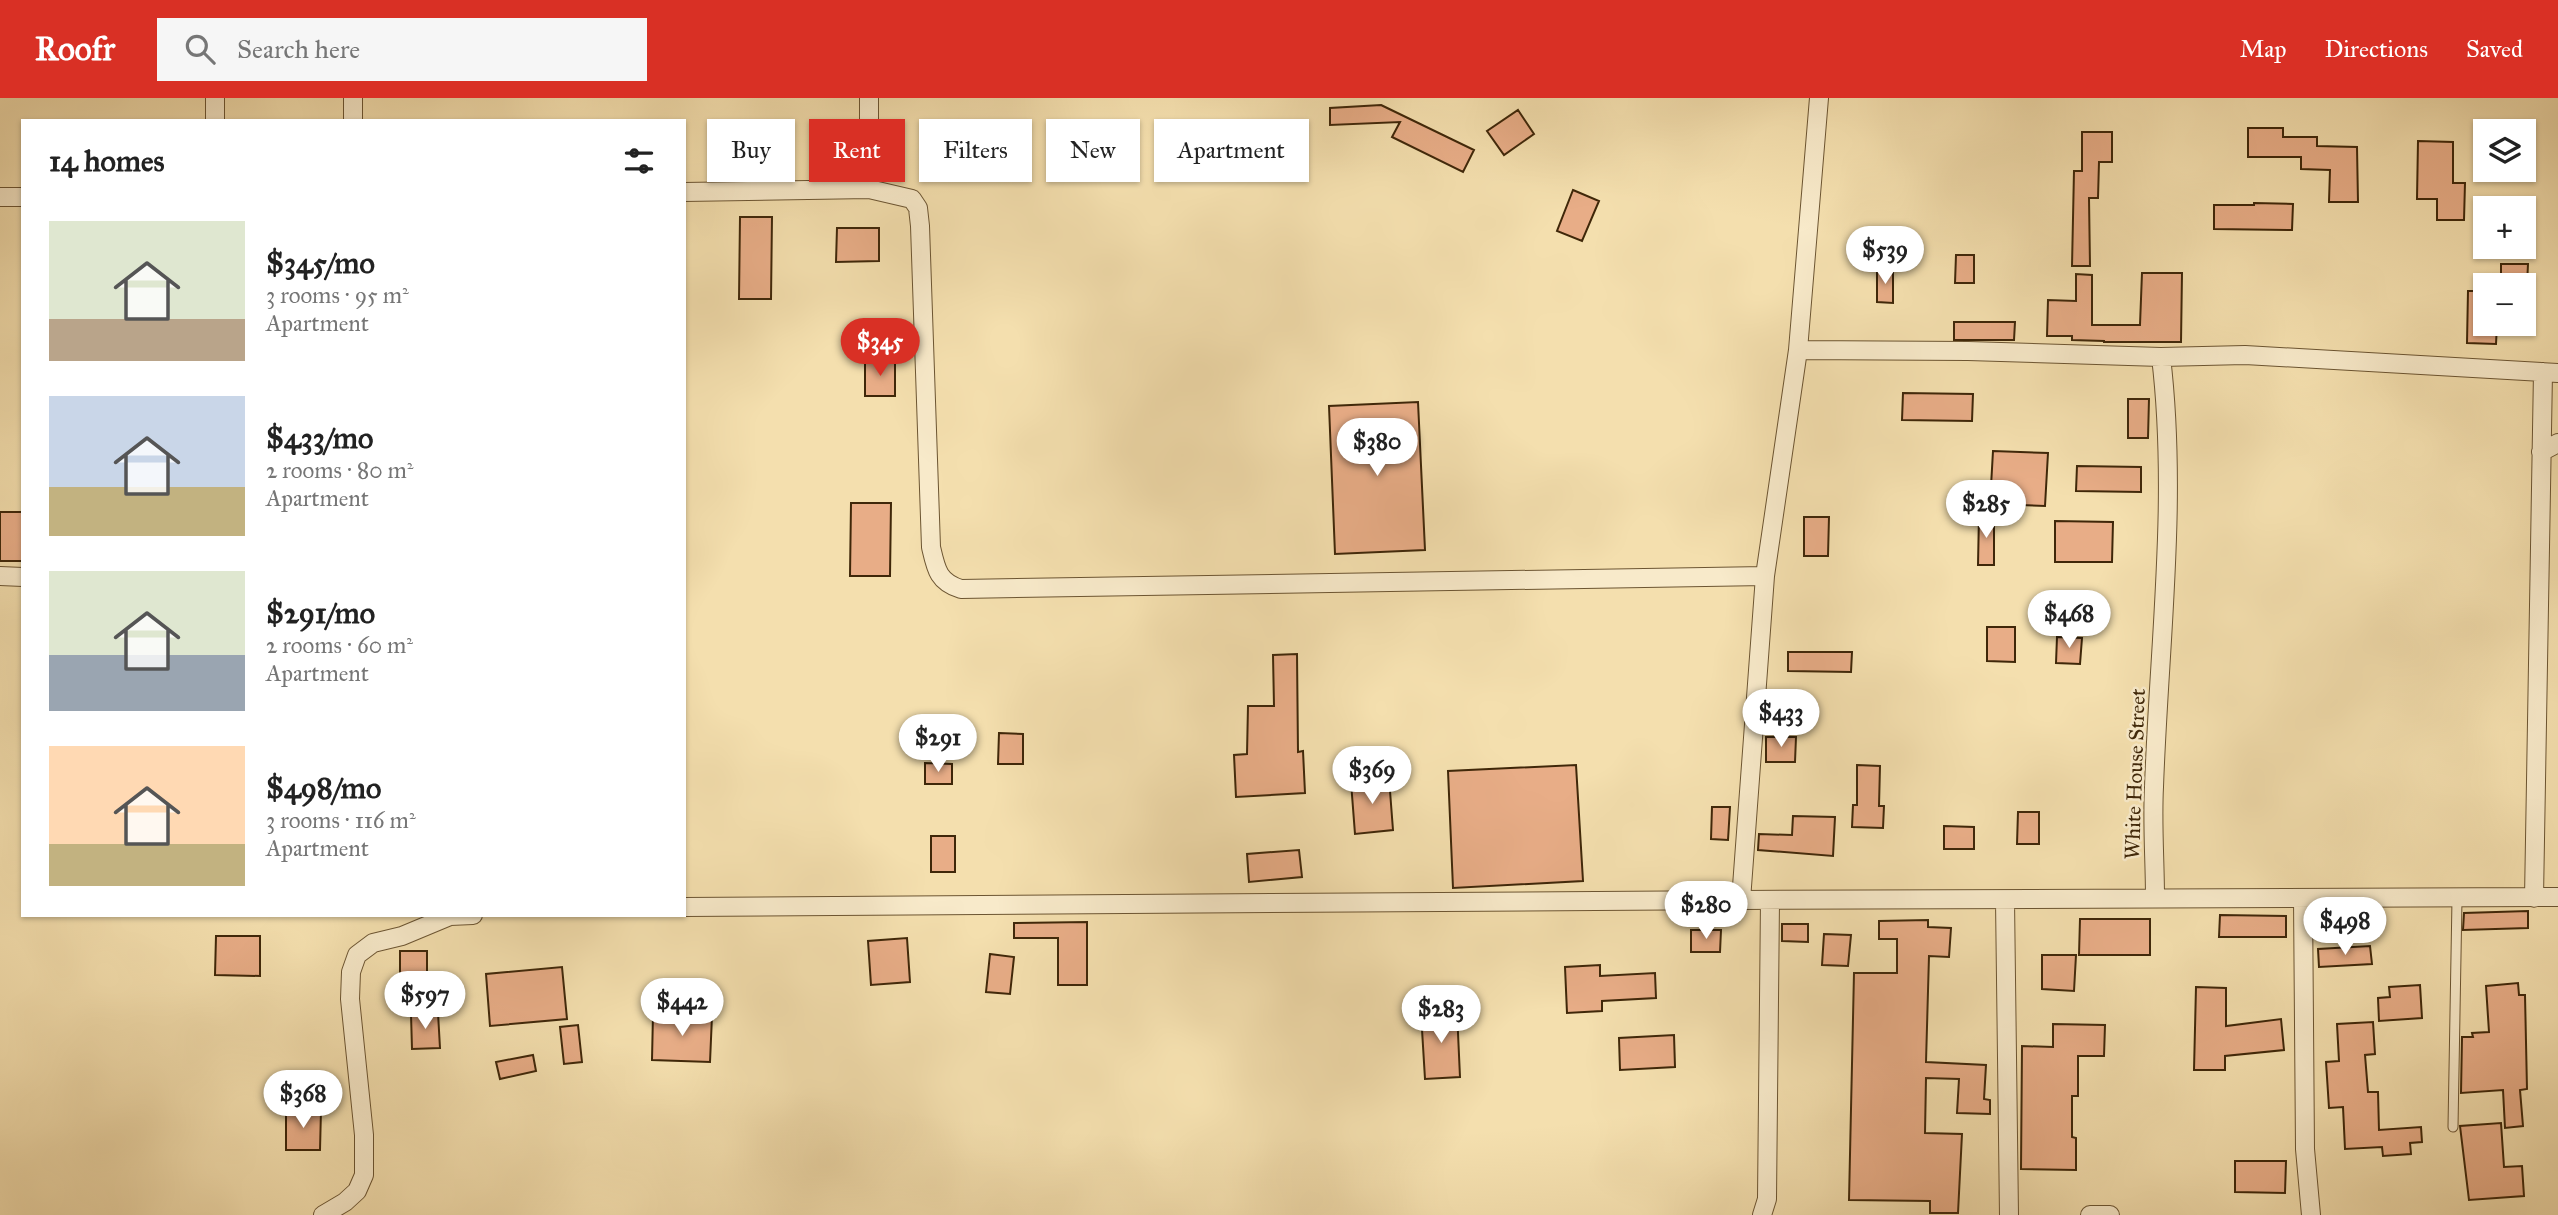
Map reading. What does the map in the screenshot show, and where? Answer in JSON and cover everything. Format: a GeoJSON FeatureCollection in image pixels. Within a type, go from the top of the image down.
{"type":"FeatureCollection","features":[{"type":"Feature","properties":{"kind":"street"},"geometry":{"type":"LineString","coordinates":[[215,98],[215,119]]}},
{"type":"Feature","properties":{"kind":"street"},"geometry":{"type":"LineString","coordinates":[[353,98],[353,119]]}},
{"type":"Feature","properties":{"kind":"street"},"geometry":{"type":"LineString","coordinates":[[869,98],[869,189]]}},
{"type":"Feature","properties":{"kind":"street"},"geometry":{"type":"LineString","coordinates":[[1741,900],[1765,576],[1798,350],[1819,98]]}},
{"type":"Feature","properties":{"kind":"street"},"geometry":{"type":"LineString","coordinates":[[686,192],[869,189],[912,198],[918,208],[920,226],[931,547],[936,569],[949,585],[961,589],[1765,576]]}},
{"type":"Feature","properties":{"kind":"street"},"geometry":{"type":"LineString","coordinates":[[0,198],[21,197]]}},
{"type":"Feature","properties":{"kind":"street"},"geometry":{"type":"LineString","coordinates":[[1798,350],[1968,351],[2161,357],[2245,355],[2550,382],[2541,452],[2535,898]]}},
{"type":"Feature","properties":{"kind":"street","name":"White House Street"},"geometry":{"type":"LineString","coordinates":[[2155,898],[2154,789],[2168,559],[2167,412],[2161,357]]}},
{"type":"Feature","properties":{"kind":"street"},"geometry":{"type":"LineString","coordinates":[[2541,452],[2558,443]]}},
{"type":"Feature","properties":{"kind":"street"},"geometry":{"type":"LineString","coordinates":[[0,576],[21,577]]}},
{"type":"Feature","properties":{"kind":"street"},"geometry":{"type":"LineString","coordinates":[[686,907],[2558,897]]}},
{"type":"Feature","properties":{"kind":"street"},"geometry":{"type":"LineString","coordinates":[[2303,898],[2305,1149],[2311,1215]]}},
{"type":"Feature","properties":{"kind":"street"},"geometry":{"type":"LineString","coordinates":[[1762,1215],[1767,1199],[1770,900]]}},
{"type":"Feature","properties":{"kind":"street"},"geometry":{"type":"LineString","coordinates":[[2005,900],[2009,1215]]}},
{"type":"Feature","properties":{"kind":"street"},"geometry":{"type":"LineString","coordinates":[[323,1215],[357,1191],[364,1175],[364,1135],[350,999],[351,972],[357,955],[373,943],[412,932],[448,917]]}},
{"type":"Feature","properties":{"kind":"street"},"geometry":{"type":"LineString","coordinates":[[2090,1215],[2110,1215]]}},
{"type":"Feature","properties":{"kind":"lane"},"geometry":{"type":"LineString","coordinates":[[2454,1127],[2456,899]]}},
{"type":"Feature","properties":{"kind":"building"},"geometry":{"type":"Polygon","coordinates":[[[1381,105],[1474,150],[1463,172],[1392,137],[1400,122],[1330,125],[1330,108],[1381,105]]]}},
{"type":"Feature","properties":{"kind":"building"},"geometry":{"type":"Polygon","coordinates":[[[1518,110],[1534,134],[1504,155],[1487,131],[1518,110]]]}},
{"type":"Feature","properties":{"kind":"building"},"geometry":{"type":"Polygon","coordinates":[[[2248,128],[2283,128],[2283,137],[2317,137],[2317,146],[2357,147],[2358,202],[2329,202],[2330,170],[2301,169],[2301,157],[2248,157],[2248,128]]]}},
{"type":"Feature","properties":{"kind":"building"},"geometry":{"type":"Polygon","coordinates":[[[2082,132],[2112,132],[2112,162],[2099,162],[2098,198],[2089,198],[2090,266],[2072,266],[2074,171],[2082,171],[2082,132]]]}},
{"type":"Feature","properties":{"kind":"building"},"geometry":{"type":"Polygon","coordinates":[[[2418,141],[2453,142],[2453,183],[2465,183],[2464,220],[2437,220],[2437,199],[2417,199],[2418,141]]]}},
{"type":"Feature","properties":{"kind":"building"},"geometry":{"type":"Polygon","coordinates":[[[1573,190],[1599,201],[1582,241],[1557,231],[1573,190]]]}},
{"type":"Feature","properties":{"kind":"building"},"geometry":{"type":"Polygon","coordinates":[[[2293,204],[2292,230],[2214,229],[2214,205],[2293,204]]]}},
{"type":"Feature","properties":{"kind":"building"},"geometry":{"type":"Polygon","coordinates":[[[740,217],[772,217],[771,299],[739,299],[740,217]]]}},
{"type":"Feature","properties":{"kind":"building"},"geometry":{"type":"Polygon","coordinates":[[[837,228],[879,228],[879,261],[836,262],[837,228]]]}},
{"type":"Feature","properties":{"kind":"building"},"geometry":{"type":"Polygon","coordinates":[[[1956,255],[1974,255],[1974,283],[1955,283],[1956,255]]]}},
{"type":"Feature","properties":{"kind":"building"},"geometry":{"type":"Polygon","coordinates":[[[2501,264],[2528,264],[2528,273],[2501,273],[2501,264]]]}},
{"type":"Feature","properties":{"kind":"building"},"geometry":{"type":"Polygon","coordinates":[[[1877,270],[1893,270],[1893,303],[1877,302],[1877,270]]]}},
{"type":"Feature","properties":{"kind":"building"},"geometry":{"type":"Polygon","coordinates":[[[2142,273],[2182,273],[2181,342],[2104,342],[2072,340],[2072,336],[2047,336],[2048,300],[2076,301],[2076,274],[2092,275],[2092,325],[2140,325],[2142,273]]]}},
{"type":"Feature","properties":{"kind":"building"},"geometry":{"type":"Polygon","coordinates":[[[2468,291],[2473,291],[2473,336],[2496,336],[2496,344],[2467,343],[2468,291]]]}},
{"type":"Feature","properties":{"kind":"building"},"geometry":{"type":"Polygon","coordinates":[[[1954,322],[2015,322],[2014,340],[1954,340],[1954,322]]]}},
{"type":"Feature","properties":{"kind":"building"},"geometry":{"type":"Polygon","coordinates":[[[865,359],[895,359],[895,396],[865,396],[865,359]]]}},
{"type":"Feature","properties":{"kind":"building"},"geometry":{"type":"Polygon","coordinates":[[[1903,393],[1973,394],[1972,421],[1902,420],[1903,393]]]}},
{"type":"Feature","properties":{"kind":"building"},"geometry":{"type":"Polygon","coordinates":[[[2128,399],[2149,399],[2148,438],[2128,438],[2128,399]]]}},
{"type":"Feature","properties":{"kind":"building"},"geometry":{"type":"Polygon","coordinates":[[[1418,402],[1425,550],[1335,554],[1329,406],[1418,402]]]}},
{"type":"Feature","properties":{"kind":"building"},"geometry":{"type":"Polygon","coordinates":[[[1993,451],[2048,453],[2045,506],[1990,504],[1993,451]]]}},
{"type":"Feature","properties":{"kind":"building"},"geometry":{"type":"Polygon","coordinates":[[[2077,466],[2141,467],[2141,492],[2076,491],[2077,466]]]}},
{"type":"Feature","properties":{"kind":"building"},"geometry":{"type":"Polygon","coordinates":[[[851,503],[891,503],[890,576],[850,576],[851,503]]]}},
{"type":"Feature","properties":{"kind":"building"},"geometry":{"type":"Polygon","coordinates":[[[0,512],[21,512],[21,561],[0,561],[0,512]]]}},
{"type":"Feature","properties":{"kind":"building"},"geometry":{"type":"Polygon","coordinates":[[[1979,515],[1994,515],[1994,565],[1978,565],[1979,515]]]}},
{"type":"Feature","properties":{"kind":"building"},"geometry":{"type":"Polygon","coordinates":[[[1804,517],[1829,517],[1828,556],[1804,556],[1804,517]]]}},
{"type":"Feature","properties":{"kind":"building"},"geometry":{"type":"Polygon","coordinates":[[[2055,521],[2113,522],[2112,562],[2055,562],[2055,521]]]}},
{"type":"Feature","properties":{"kind":"building"},"geometry":{"type":"Polygon","coordinates":[[[1987,627],[2015,627],[2015,662],[1987,661],[1987,627]]]}},
{"type":"Feature","properties":{"kind":"building"},"geometry":{"type":"Polygon","coordinates":[[[2057,637],[2082,638],[2080,664],[2056,663],[2057,637]]]}},
{"type":"Feature","properties":{"kind":"building"},"geometry":{"type":"Polygon","coordinates":[[[1788,652],[1852,652],[1851,672],[1788,671],[1788,652]]]}},
{"type":"Feature","properties":{"kind":"building"},"geometry":{"type":"Polygon","coordinates":[[[1297,654],[1298,752],[1303,751],[1305,793],[1236,797],[1234,755],[1247,754],[1248,706],[1274,706],[1273,655],[1297,654]]]}},
{"type":"Feature","properties":{"kind":"building"},"geometry":{"type":"Polygon","coordinates":[[[999,733],[1023,734],[1023,764],[998,764],[999,733]]]}},
{"type":"Feature","properties":{"kind":"building"},"geometry":{"type":"Polygon","coordinates":[[[1766,737],[1796,737],[1795,762],[1766,762],[1766,737]]]}},
{"type":"Feature","properties":{"kind":"building"},"geometry":{"type":"Polygon","coordinates":[[[925,763],[952,764],[952,784],[925,784],[925,763]]]}},
{"type":"Feature","properties":{"kind":"building"},"geometry":{"type":"Polygon","coordinates":[[[1576,765],[1583,881],[1453,888],[1448,771],[1576,765]]]}},
{"type":"Feature","properties":{"kind":"building"},"geometry":{"type":"Polygon","coordinates":[[[1857,765],[1880,766],[1879,806],[1884,806],[1883,828],[1852,827],[1853,805],[1857,805],[1857,765]]]}},
{"type":"Feature","properties":{"kind":"building"},"geometry":{"type":"Polygon","coordinates":[[[1389,778],[1393,830],[1355,834],[1351,782],[1389,778]]]}},
{"type":"Feature","properties":{"kind":"building"},"geometry":{"type":"Polygon","coordinates":[[[1712,807],[1730,807],[1728,840],[1711,839],[1712,807]]]}},
{"type":"Feature","properties":{"kind":"building"},"geometry":{"type":"Polygon","coordinates":[[[2018,812],[2039,812],[2039,844],[2017,844],[2018,812]]]}},
{"type":"Feature","properties":{"kind":"building"},"geometry":{"type":"Polygon","coordinates":[[[1793,816],[1835,817],[1833,856],[1758,850],[1759,834],[1792,835],[1793,816]]]}},
{"type":"Feature","properties":{"kind":"building"},"geometry":{"type":"Polygon","coordinates":[[[1944,826],[1974,827],[1974,849],[1944,849],[1944,826]]]}},
{"type":"Feature","properties":{"kind":"building"},"geometry":{"type":"Polygon","coordinates":[[[931,836],[955,836],[955,872],[931,872],[931,836]]]}},
{"type":"Feature","properties":{"kind":"building"},"geometry":{"type":"Polygon","coordinates":[[[1299,850],[1302,877],[1249,882],[1247,854],[1299,850]]]}},
{"type":"Feature","properties":{"kind":"building"},"geometry":{"type":"Polygon","coordinates":[[[2528,911],[2528,928],[2463,930],[2464,913],[2528,911]]]}},
{"type":"Feature","properties":{"kind":"building"},"geometry":{"type":"Polygon","coordinates":[[[2220,915],[2286,916],[2286,937],[2219,937],[2220,915]]]}},
{"type":"Feature","properties":{"kind":"building"},"geometry":{"type":"Polygon","coordinates":[[[2080,919],[2150,919],[2150,955],[2079,955],[2080,919]]]}},
{"type":"Feature","properties":{"kind":"building"},"geometry":{"type":"Polygon","coordinates":[[[1928,920],[1928,927],[1951,928],[1949,957],[1929,956],[1926,1062],[1986,1065],[1984,1099],[1990,1100],[1990,1114],[1957,1113],[1959,1079],[1926,1078],[1925,1133],[1962,1134],[1958,1213],[1930,1213],[1930,1201],[1849,1200],[1854,973],[1897,973],[1897,939],[1879,939],[1879,921],[1928,920]]]}},
{"type":"Feature","properties":{"kind":"building"},"geometry":{"type":"Polygon","coordinates":[[[1087,922],[1087,985],[1058,985],[1058,938],[1014,938],[1014,923],[1087,922]]]}},
{"type":"Feature","properties":{"kind":"building"},"geometry":{"type":"Polygon","coordinates":[[[1782,924],[1808,924],[1808,942],[1782,941],[1782,924]]]}},
{"type":"Feature","properties":{"kind":"building"},"geometry":{"type":"Polygon","coordinates":[[[1691,930],[1721,930],[1720,952],[1691,952],[1691,930]]]}},
{"type":"Feature","properties":{"kind":"building"},"geometry":{"type":"Polygon","coordinates":[[[1824,934],[1851,935],[1848,966],[1822,965],[1824,934]]]}},
{"type":"Feature","properties":{"kind":"building"},"geometry":{"type":"Polygon","coordinates":[[[216,936],[260,936],[260,976],[215,975],[216,936]]]}},
{"type":"Feature","properties":{"kind":"building"},"geometry":{"type":"Polygon","coordinates":[[[907,938],[910,982],[871,985],[868,941],[907,938]]]}},
{"type":"Feature","properties":{"kind":"building"},"geometry":{"type":"Polygon","coordinates":[[[2370,946],[2372,964],[2319,967],[2318,949],[2370,946]]]}},
{"type":"Feature","properties":{"kind":"building"},"geometry":{"type":"Polygon","coordinates":[[[400,951],[427,951],[427,981],[400,981],[400,951]]]}},
{"type":"Feature","properties":{"kind":"building"},"geometry":{"type":"Polygon","coordinates":[[[990,954],[1014,957],[1010,994],[986,992],[990,954]]]}},
{"type":"Feature","properties":{"kind":"building"},"geometry":{"type":"Polygon","coordinates":[[[2042,955],[2076,955],[2074,991],[2042,989],[2042,955]]]}},
{"type":"Feature","properties":{"kind":"building"},"geometry":{"type":"Polygon","coordinates":[[[1600,965],[1600,976],[1655,973],[1656,998],[1602,1001],[1602,1011],[1567,1013],[1565,967],[1600,965]]]}},
{"type":"Feature","properties":{"kind":"building"},"geometry":{"type":"Polygon","coordinates":[[[562,967],[567,1019],[490,1026],[486,974],[562,967]]]}},
{"type":"Feature","properties":{"kind":"building"},"geometry":{"type":"Polygon","coordinates":[[[2518,983],[2519,995],[2525,995],[2527,1089],[2520,1090],[2523,1126],[2505,1128],[2503,1090],[2461,1093],[2462,1037],[2473,1037],[2472,1033],[2489,1032],[2486,986],[2518,983]]]}},
{"type":"Feature","properties":{"kind":"building"},"geometry":{"type":"Polygon","coordinates":[[[2420,985],[2422,1018],[2379,1021],[2378,998],[2390,997],[2389,987],[2420,985]]]}},
{"type":"Feature","properties":{"kind":"building"},"geometry":{"type":"Polygon","coordinates":[[[2196,987],[2226,988],[2226,1026],[2281,1019],[2284,1050],[2225,1056],[2225,1070],[2194,1070],[2196,987]]]}},
{"type":"Feature","properties":{"kind":"building"},"geometry":{"type":"Polygon","coordinates":[[[1457,1011],[1460,1077],[1425,1079],[1421,1013],[1457,1011]]]}},
{"type":"Feature","properties":{"kind":"building"},"geometry":{"type":"Polygon","coordinates":[[[438,1013],[440,1048],[412,1049],[411,1014],[438,1013]]]}},
{"type":"Feature","properties":{"kind":"building"},"geometry":{"type":"Polygon","coordinates":[[[653,1014],[712,1016],[710,1062],[652,1060],[653,1014]]]}},
{"type":"Feature","properties":{"kind":"building"},"geometry":{"type":"Polygon","coordinates":[[[2373,1022],[2375,1054],[2365,1055],[2368,1092],[2378,1092],[2379,1130],[2421,1127],[2422,1142],[2410,1143],[2411,1154],[2383,1156],[2382,1147],[2345,1149],[2343,1107],[2329,1108],[2326,1062],[2339,1061],[2337,1024],[2373,1022]]]}},
{"type":"Feature","properties":{"kind":"building"},"geometry":{"type":"Polygon","coordinates":[[[2053,1024],[2105,1025],[2104,1056],[2078,1056],[2078,1096],[2072,1096],[2072,1137],[2076,1138],[2076,1170],[2021,1169],[2022,1046],[2053,1047],[2053,1024]]]}},
{"type":"Feature","properties":{"kind":"building"},"geometry":{"type":"Polygon","coordinates":[[[578,1025],[582,1062],[564,1064],[560,1027],[578,1025]]]}},
{"type":"Feature","properties":{"kind":"building"},"geometry":{"type":"Polygon","coordinates":[[[1674,1035],[1675,1067],[1620,1070],[1619,1038],[1674,1035]]]}},
{"type":"Feature","properties":{"kind":"building"},"geometry":{"type":"Polygon","coordinates":[[[533,1055],[536,1071],[500,1079],[496,1062],[533,1055]]]}},
{"type":"Feature","properties":{"kind":"building"},"geometry":{"type":"Polygon","coordinates":[[[286,1110],[321,1110],[320,1150],[286,1150],[286,1110]]]}},
{"type":"Feature","properties":{"kind":"building"},"geometry":{"type":"Polygon","coordinates":[[[2501,1123],[2504,1167],[2522,1166],[2524,1196],[2469,1200],[2460,1126],[2501,1123]]]}},
{"type":"Feature","properties":{"kind":"building"},"geometry":{"type":"Polygon","coordinates":[[[2235,1161],[2286,1161],[2285,1193],[2235,1192],[2235,1161]]]}}]}
